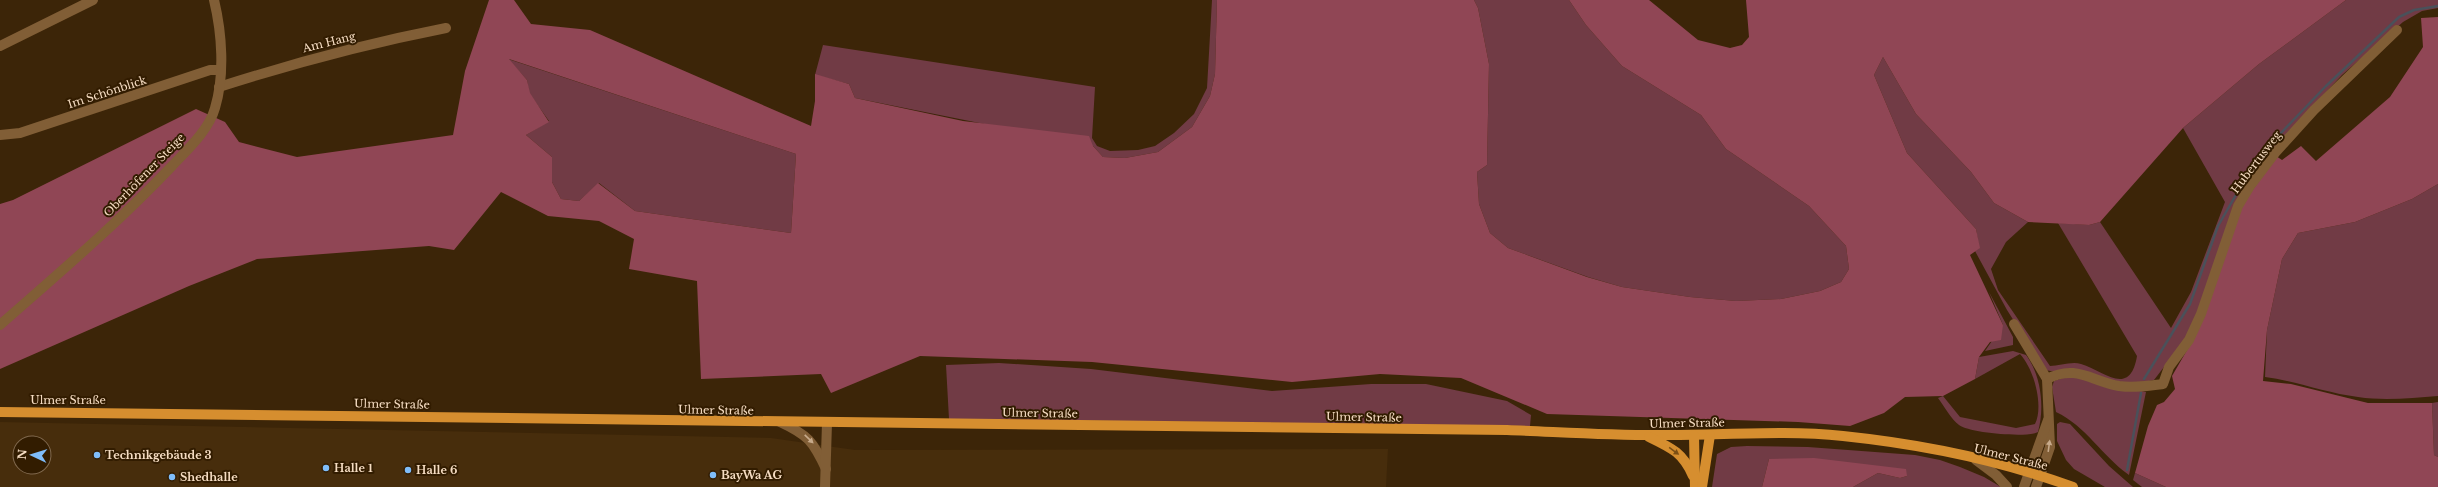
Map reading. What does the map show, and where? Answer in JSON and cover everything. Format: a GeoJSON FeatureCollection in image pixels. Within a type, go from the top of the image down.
{"type":"FeatureCollection","features":[{"type":"Feature","properties":{"kind":"main road","name":"Ulmer Straße"},"geometry":{"type":"LineString","coordinates":[[0,412],[1491,430],[1646,436],[1842,436],[1905,445],[1976,460],[2041,475],[2073,487]]}},
{"type":"Feature","properties":{"kind":"main road"},"geometry":{"type":"LineString","coordinates":[[1694,435],[1694,487]]}},
{"type":"Feature","properties":{"kind":"main road"},"geometry":{"type":"LineString","coordinates":[[1702,487],[1710,435]]}},
{"type":"Feature","properties":{"kind":"main road"},"geometry":{"type":"LineString","coordinates":[[1646,436],[1673,449],[1686,460],[1693,476]]}},
{"type":"Feature","properties":{"kind":"street"},"geometry":{"type":"LineString","coordinates":[[0,46],[93,0]]}},
{"type":"Feature","properties":{"kind":"street","name":"Oberhöfener Steige"},"geometry":{"type":"LineString","coordinates":[[0,325],[130,210],[192,145],[215,109],[219,87],[220,27],[214,0]]}},
{"type":"Feature","properties":{"kind":"street","name":"Am Hang"},"geometry":{"type":"LineString","coordinates":[[219,87],[293,64],[384,40],[446,28]]}},
{"type":"Feature","properties":{"kind":"street","name":"Hubertusweg"},"geometry":{"type":"LineString","coordinates":[[2047,379],[2059,373],[2074,372],[2118,386],[2136,387],[2163,384],[2169,367],[2189,340],[2198,321],[2238,206],[2250,186],[2276,153],[2314,110],[2397,30]]}},
{"type":"Feature","properties":{"kind":"street","name":"Im Schönblick"},"geometry":{"type":"LineString","coordinates":[[0,135],[20,133],[210,70],[220,70]]}},
{"type":"Feature","properties":{"kind":"street"},"geometry":{"type":"LineString","coordinates":[[2014,324],[2047,379],[2050,415],[2050,447],[2036,487]]}},
{"type":"Feature","properties":{"kind":"street"},"geometry":{"type":"LineString","coordinates":[[2024,487],[2050,415]]}},
{"type":"Feature","properties":{"kind":"street"},"geometry":{"type":"LineString","coordinates":[[780,422],[809,437],[815,445],[826,469]]}},
{"type":"Feature","properties":{"kind":"street"},"geometry":{"type":"LineString","coordinates":[[825,487],[827,423]]}},
{"type":"Feature","properties":{"kind":"street"},"geometry":{"type":"LineString","coordinates":[[1976,460],[1996,475],[2007,487]]}},
{"type":"Feature","properties":{"kind":"shaded area"},"geometry":{"type":"Polygon","coordinates":[[[489,0],[514,0],[531,24],[590,30],[811,126],[815,101],[815,74],[849,84],[855,98],[963,121],[1089,136],[1093,146],[1103,157],[1125,158],[1158,152],[1192,127],[1210,96],[1215,74],[1217,0],[1474,0],[1478,8],[1489,64],[1487,165],[1477,172],[1479,204],[1490,233],[1508,248],[1587,277],[1622,287],[1690,297],[1736,301],[1781,299],[1820,291],[1841,282],[1849,269],[1846,246],[1809,206],[1726,149],[1701,115],[1622,66],[1586,25],[1569,0],[1649,0],[1698,40],[1730,48],[1742,45],[1749,37],[1746,0],[2346,0],[2259,64],[2183,128],[2100,222],[2089,225],[2028,222],[1994,203],[1971,172],[1916,114],[1883,57],[1874,75],[1907,153],[1976,229],[1980,248],[1970,255],[2003,325],[2001,340],[1990,342],[1979,357],[1975,379],[1943,396],[1905,397],[1884,413],[1850,426],[1798,422],[1547,414],[1461,378],[1380,374],[1292,382],[1092,362],[920,356],[831,393],[821,374],[701,379],[697,281],[629,269],[634,239],[599,221],[548,216],[501,192],[454,250],[429,246],[257,259],[189,286],[0,369],[0,204],[13,200],[196,109],[225,122],[239,142],[297,157],[453,135],[465,71],[489,0]],[[509,59],[527,80],[530,93],[549,122],[526,135],[552,157],[552,182],[561,199],[579,201],[598,183],[635,211],[791,233],[796,154],[509,59]]]}},
{"type":"Feature","properties":{"kind":"shaded area"},"geometry":{"type":"Polygon","coordinates":[[[1212,0],[1217,0],[1215,74],[1210,96],[1192,127],[1158,152],[1125,158],[1103,157],[1093,146],[855,98],[849,84],[815,75],[823,45],[1095,87],[1092,138],[1097,146],[1110,151],[1138,150],[1155,146],[1174,133],[1194,114],[1207,88],[1212,0]]]}},
{"type":"Feature","properties":{"kind":"shaded area"},"geometry":{"type":"Polygon","coordinates":[[[1474,0],[1569,0],[1586,25],[1622,66],[1701,115],[1726,149],[1809,206],[1846,246],[1849,269],[1841,282],[1820,291],[1781,299],[1736,301],[1690,297],[1622,287],[1588,277],[1508,248],[1490,233],[1479,204],[1477,172],[1487,165],[1489,64],[1478,8],[1474,0]]]}},
{"type":"Feature","properties":{"kind":"shaded area"},"geometry":{"type":"Polygon","coordinates":[[[2346,0],[2438,0],[2438,8],[2422,11],[2403,22],[2342,75],[2284,137],[2187,337],[2154,380],[2128,385],[2045,370],[2007,310],[1975,251],[1979,248],[1976,229],[1907,153],[1874,75],[1883,57],[1916,114],[1971,172],[1994,203],[2028,222],[2006,242],[1991,269],[1998,290],[2050,366],[2077,363],[2090,367],[2107,376],[2122,379],[2129,376],[2134,369],[2137,356],[2058,223],[2089,225],[2100,222],[2171,328],[2191,292],[2225,202],[2183,128],[2259,64],[2346,0]]]}},
{"type":"Feature","properties":{"kind":"shaded area"},"geometry":{"type":"Polygon","coordinates":[[[2438,17],[2438,184],[2412,199],[2355,222],[2298,233],[2282,259],[2267,330],[2263,381],[2291,384],[2368,403],[2432,403],[2434,455],[2438,457],[2438,487],[2166,487],[2135,473],[2148,426],[2157,405],[2164,402],[2175,389],[2172,376],[2190,345],[2241,207],[2276,156],[2282,160],[2301,146],[2316,161],[2390,97],[2423,47],[2421,18],[2438,17]]]}},
{"type":"Feature","properties":{"kind":"shaded area"},"geometry":{"type":"Polygon","coordinates":[[[508,59],[796,154],[791,233],[635,211],[599,183],[579,201],[561,199],[552,182],[552,157],[526,135],[549,121],[529,93],[527,80],[508,59]]]}},
{"type":"Feature","properties":{"kind":"shaded area"},"geometry":{"type":"Polygon","coordinates":[[[2438,184],[2438,396],[2398,399],[2368,398],[2334,393],[2288,381],[2265,377],[2267,330],[2282,259],[2298,233],[2355,222],[2412,199],[2438,184]]]}},
{"type":"Feature","properties":{"kind":"shaded area"},"geometry":{"type":"Polygon","coordinates":[[[1989,292],[2013,337],[2013,345],[1985,351],[2003,325],[1989,292]]]}},
{"type":"Feature","properties":{"kind":"shaded area"},"geometry":{"type":"Polygon","coordinates":[[[2013,351],[2026,355],[2035,372],[2041,402],[2038,432],[2023,435],[1998,434],[1965,428],[1959,425],[1950,416],[1938,398],[1943,396],[1960,417],[2016,428],[2035,424],[2038,416],[2038,398],[2036,388],[2030,369],[2020,354],[1975,379],[1979,357],[2013,351]]]}},
{"type":"Feature","properties":{"kind":"shaded area"},"geometry":{"type":"Polygon","coordinates":[[[999,363],[1091,369],[1272,391],[1371,384],[1426,384],[1507,401],[1531,415],[1530,426],[949,419],[946,365],[999,363]]]}},
{"type":"Feature","properties":{"kind":"shaded area"},"geometry":{"type":"Polygon","coordinates":[[[2071,375],[2146,392],[2129,475],[2110,459],[2076,425],[2056,412],[2052,387],[2054,381],[2071,375]]]}},
{"type":"Feature","properties":{"kind":"shaded area"},"geometry":{"type":"Polygon","coordinates":[[[2438,402],[2438,457],[2434,455],[2432,403],[2438,402]]]}},
{"type":"Feature","properties":{"kind":"shaded area"},"geometry":{"type":"Polygon","coordinates":[[[0,422],[771,438],[855,450],[1388,449],[1386,487],[0,487],[0,422]]]}},
{"type":"Feature","properties":{"kind":"shaded area"},"geometry":{"type":"Polygon","coordinates":[[[2060,422],[2070,424],[2109,466],[2133,487],[2105,487],[2074,469],[2066,460],[2057,441],[2057,424],[2060,422]]]}},
{"type":"Feature","properties":{"kind":"shaded area"},"geometry":{"type":"Polygon","coordinates":[[[1731,447],[1808,447],[1915,455],[1940,460],[1960,467],[1984,477],[2001,487],[1853,487],[1878,473],[1900,478],[1907,476],[1769,459],[1762,487],[1712,487],[1717,454],[1731,447]]]}},
{"type":"Feature","properties":{"kind":"shaded area"},"geometry":{"type":"Polygon","coordinates":[[[1814,458],[1906,469],[1907,476],[1900,478],[1878,473],[1853,487],[1762,487],[1769,459],[1814,458]]]}},
{"type":"Feature","properties":{"kind":"shaded area"},"geometry":{"type":"Polygon","coordinates":[[[2135,473],[2166,487],[2142,487],[2133,480],[2135,473]]]}},
{"type":"Feature","properties":{"kind":"waterway"},"geometry":{"type":"LineString","coordinates":[[2144,379],[2190,304],[2218,226],[2237,193],[2258,162],[2280,134],[2326,86],[2399,17],[2414,10],[2438,6]]}},
{"type":"Feature","properties":{"kind":"waterway"},"geometry":{"type":"LineString","coordinates":[[2127,470],[2141,393]]}},
{"type":"Feature","properties":{"kind":"place","name":"Technikgebäude 3"},"geometry":{"type":"Point","coordinates":[97,455]}},
{"type":"Feature","properties":{"kind":"place","name":"Halle 1"},"geometry":{"type":"Point","coordinates":[326,468]}},
{"type":"Feature","properties":{"kind":"place","name":"Halle 6"},"geometry":{"type":"Point","coordinates":[408,470]}},
{"type":"Feature","properties":{"kind":"place","name":"BayWa AG"},"geometry":{"type":"Point","coordinates":[713,475]}},
{"type":"Feature","properties":{"kind":"place","name":"Shedhalle"},"geometry":{"type":"Point","coordinates":[172,477]}}]}
